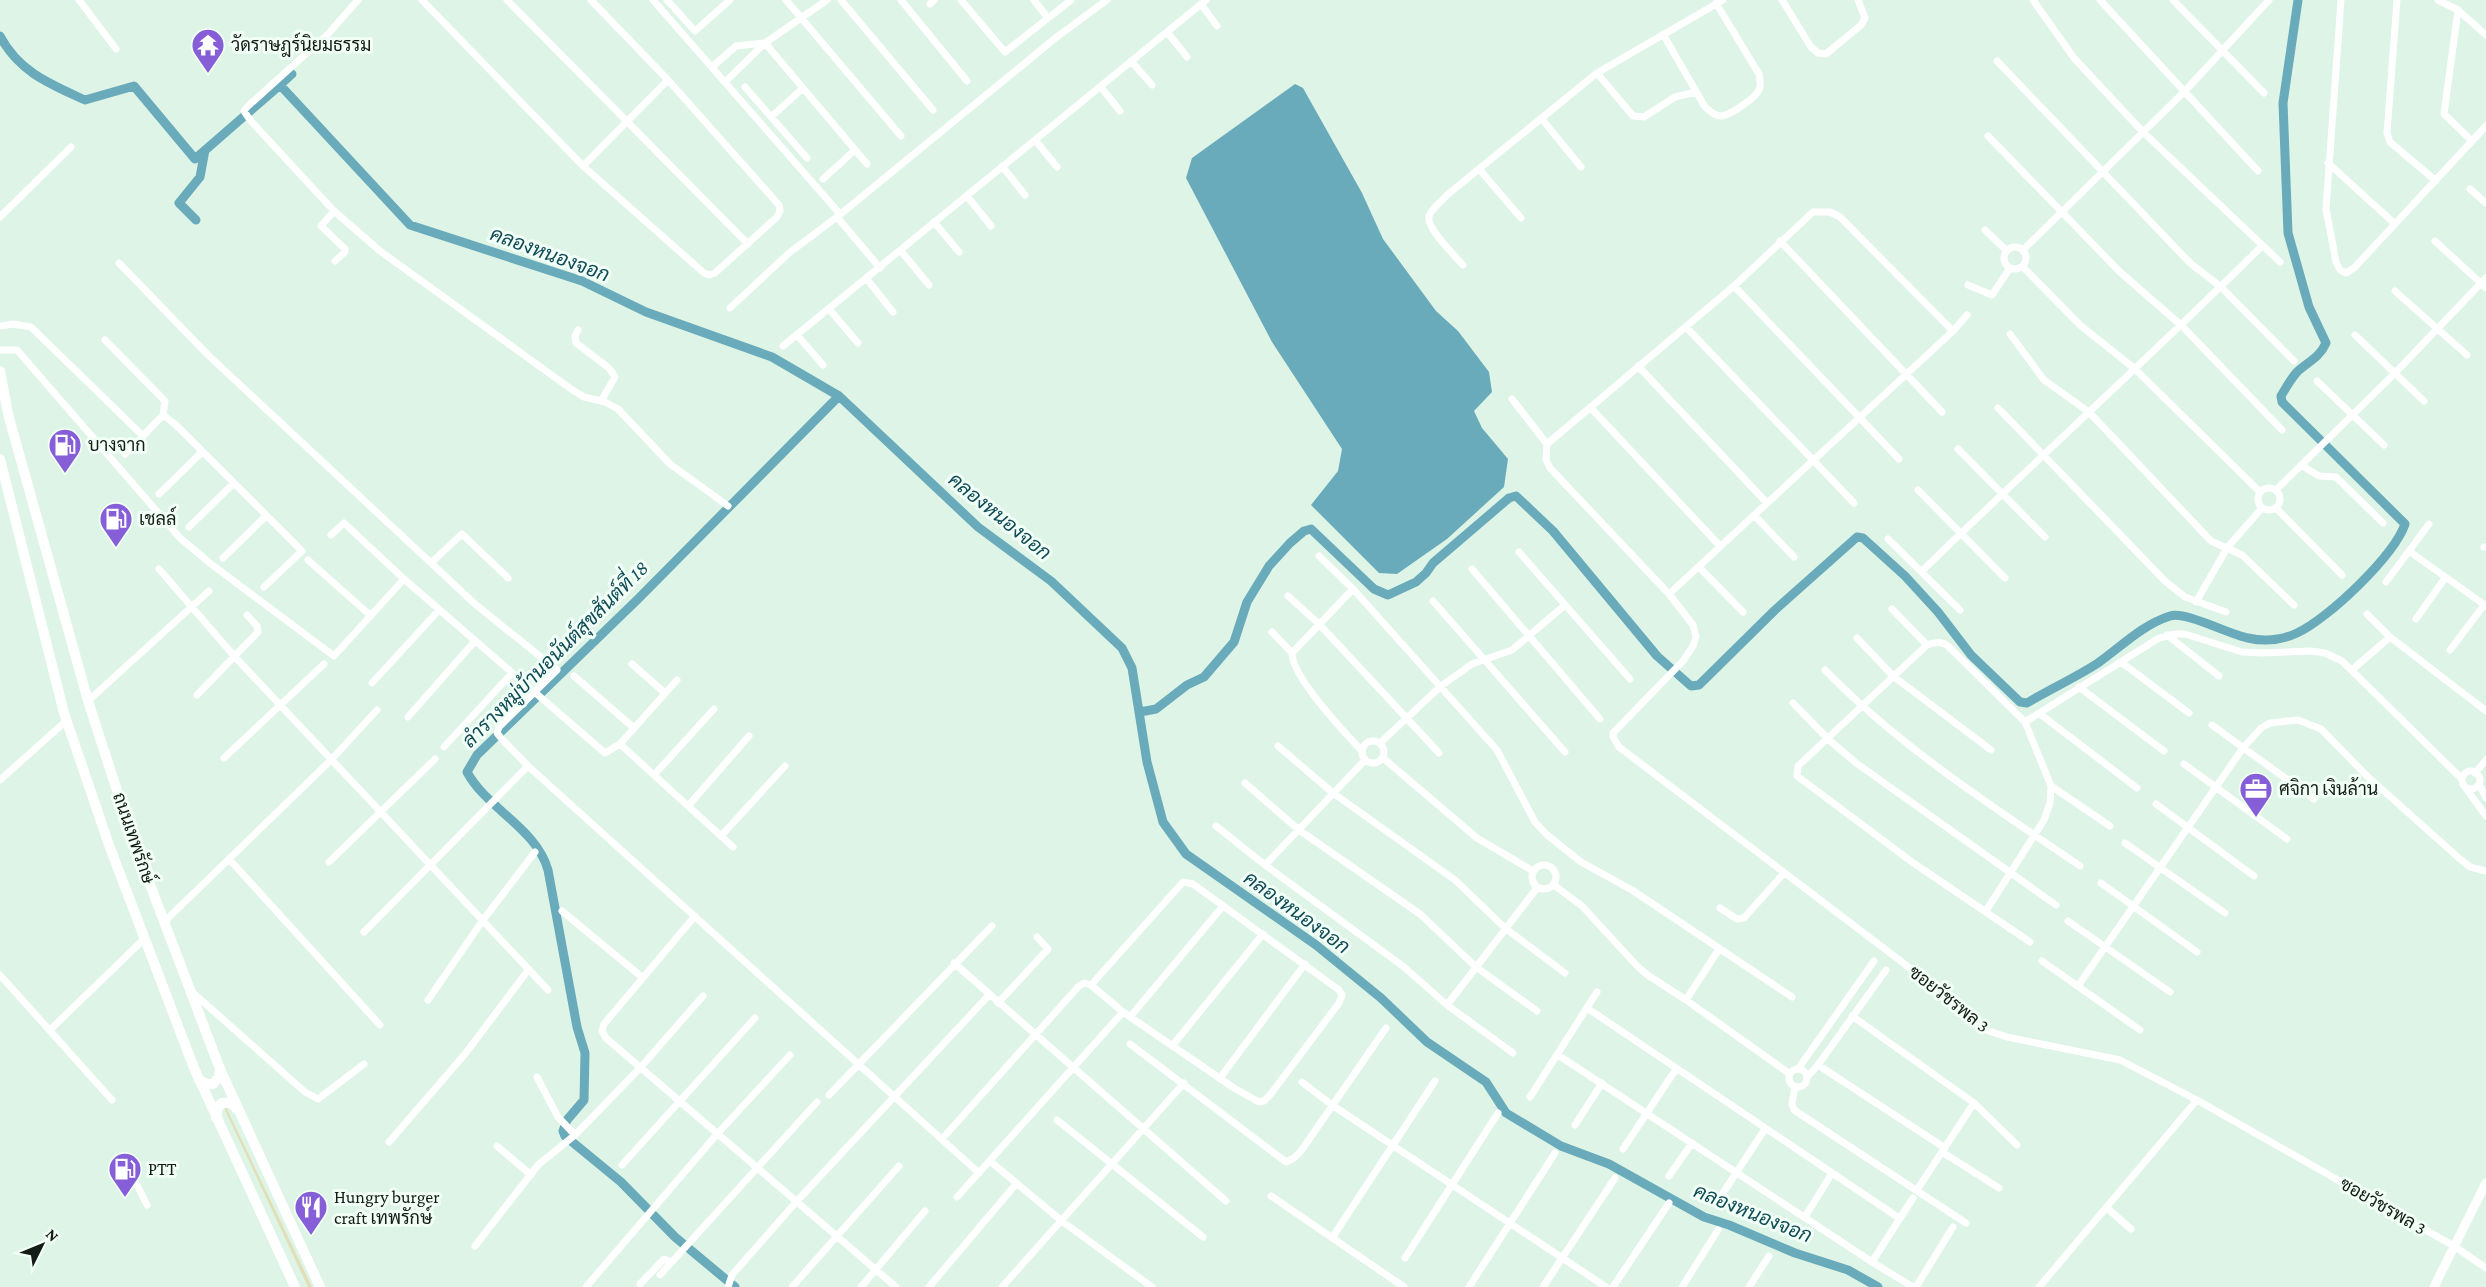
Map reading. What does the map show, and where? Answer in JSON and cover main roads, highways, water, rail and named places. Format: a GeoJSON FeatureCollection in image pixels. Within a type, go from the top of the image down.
{"type":"FeatureCollection","features":[{"type":"Feature","properties":{"kind":"main road","name":"ถนนเทพรักษ์"},"geometry":{"type":"LineString","coordinates":[[0,371],[8,414],[88,701],[132,837],[220,1069],[320,1287]]}},
{"type":"Feature","properties":{"kind":"main road","name":"ถนนเทพรักษ์"},"geometry":{"type":"LineString","coordinates":[[0,459],[66,721],[144,939],[199,1080],[295,1287]]}},
{"type":"Feature","properties":{"kind":"main road"},"geometry":{"type":"LineString","coordinates":[[199,1080],[213,1084],[219,1077],[220,1069]]}},
{"type":"Feature","properties":{"kind":"main road"},"geometry":{"type":"LineString","coordinates":[[216,1118],[218,1107],[222,1103],[231,1103],[237,1109]]}},
{"type":"Feature","properties":{"kind":"water"},"geometry":{"type":"Polygon","coordinates":[[[1295,84],[1303,88],[1362,193],[1383,239],[1436,311],[1458,331],[1489,372],[1492,392],[1474,411],[1482,428],[1508,459],[1504,487],[1447,539],[1397,574],[1379,573],[1311,505],[1338,471],[1342,449],[1272,342],[1186,178],[1192,158],[1295,84]]]}},
{"type":"Feature","properties":{"kind":"waterway"},"geometry":{"type":"LineString","coordinates":[[1140,712],[1156,709],[1187,685],[1204,677],[1234,642],[1247,602],[1269,566],[1304,531],[1311,529],[1374,589],[1388,595],[1416,582],[1433,563],[1509,498],[1516,496],[1553,531],[1657,656],[1691,686],[1699,685],[1775,610],[1857,537],[1863,538],[1905,576],[1938,612],[1971,655],[2020,702],[2027,703],[2080,674],[2141,630],[2170,616],[2186,617],[2240,636],[2261,640],[2285,637],[2310,626],[2342,601],[2374,569],[2388,553],[2405,524],[2282,402],[2281,396],[2293,377],[2317,356],[2326,343],[2309,307],[2288,233],[2283,103],[2298,0]]}},
{"type":"Feature","properties":{"kind":"waterway","name":"คลองหนองจอก"},"geometry":{"type":"LineString","coordinates":[[0,36],[16,59],[36,76],[85,100],[134,86],[195,159],[280,85],[410,225],[582,281],[646,312],[772,357],[839,396],[978,527],[1051,581],[1122,648],[1132,668],[1147,762],[1163,822],[1186,854],[1316,945],[1381,998],[1427,1042],[1486,1082],[1506,1113],[1561,1146],[1609,1164],[1704,1217],[1795,1253],[1848,1270],[1878,1287]]}},
{"type":"Feature","properties":{"kind":"waterway"},"geometry":{"type":"LineString","coordinates":[[280,85],[292,74]]}},
{"type":"Feature","properties":{"kind":"waterway"},"geometry":{"type":"LineString","coordinates":[[196,220],[179,203],[200,177],[205,150]]}},
{"type":"Feature","properties":{"kind":"waterway","name":"ลำรางหมู่บ้านอนันต์สุขสันต์ที่ 18"},"geometry":{"type":"LineString","coordinates":[[735,1287],[675,1237],[621,1182],[565,1136],[563,1131],[567,1120],[584,1100],[585,1053],[577,1027],[548,870],[533,842],[486,797],[467,772],[477,755],[638,599],[839,396]]}},
{"type":"Feature","properties":{"kind":"place","name":"วัดราษฎร์นิยมธรรม"},"geometry":{"type":"Point","coordinates":[208,74]}},
{"type":"Feature","properties":{"kind":"place","name":"บางจาก"},"geometry":{"type":"Point","coordinates":[65,474]}},
{"type":"Feature","properties":{"kind":"place","name":"เชลล์"},"geometry":{"type":"Point","coordinates":[116,548]}},
{"type":"Feature","properties":{"kind":"place","name":"ศจิกา เงินล้าน"},"geometry":{"type":"Point","coordinates":[2256,818]}},
{"type":"Feature","properties":{"kind":"place","name":"PTT"},"geometry":{"type":"Point","coordinates":[125,1198]}},
{"type":"Feature","properties":{"kind":"place","name":"Hungry burger craft เทพรักษ์"},"geometry":{"type":"Point","coordinates":[311,1236]}}]}
